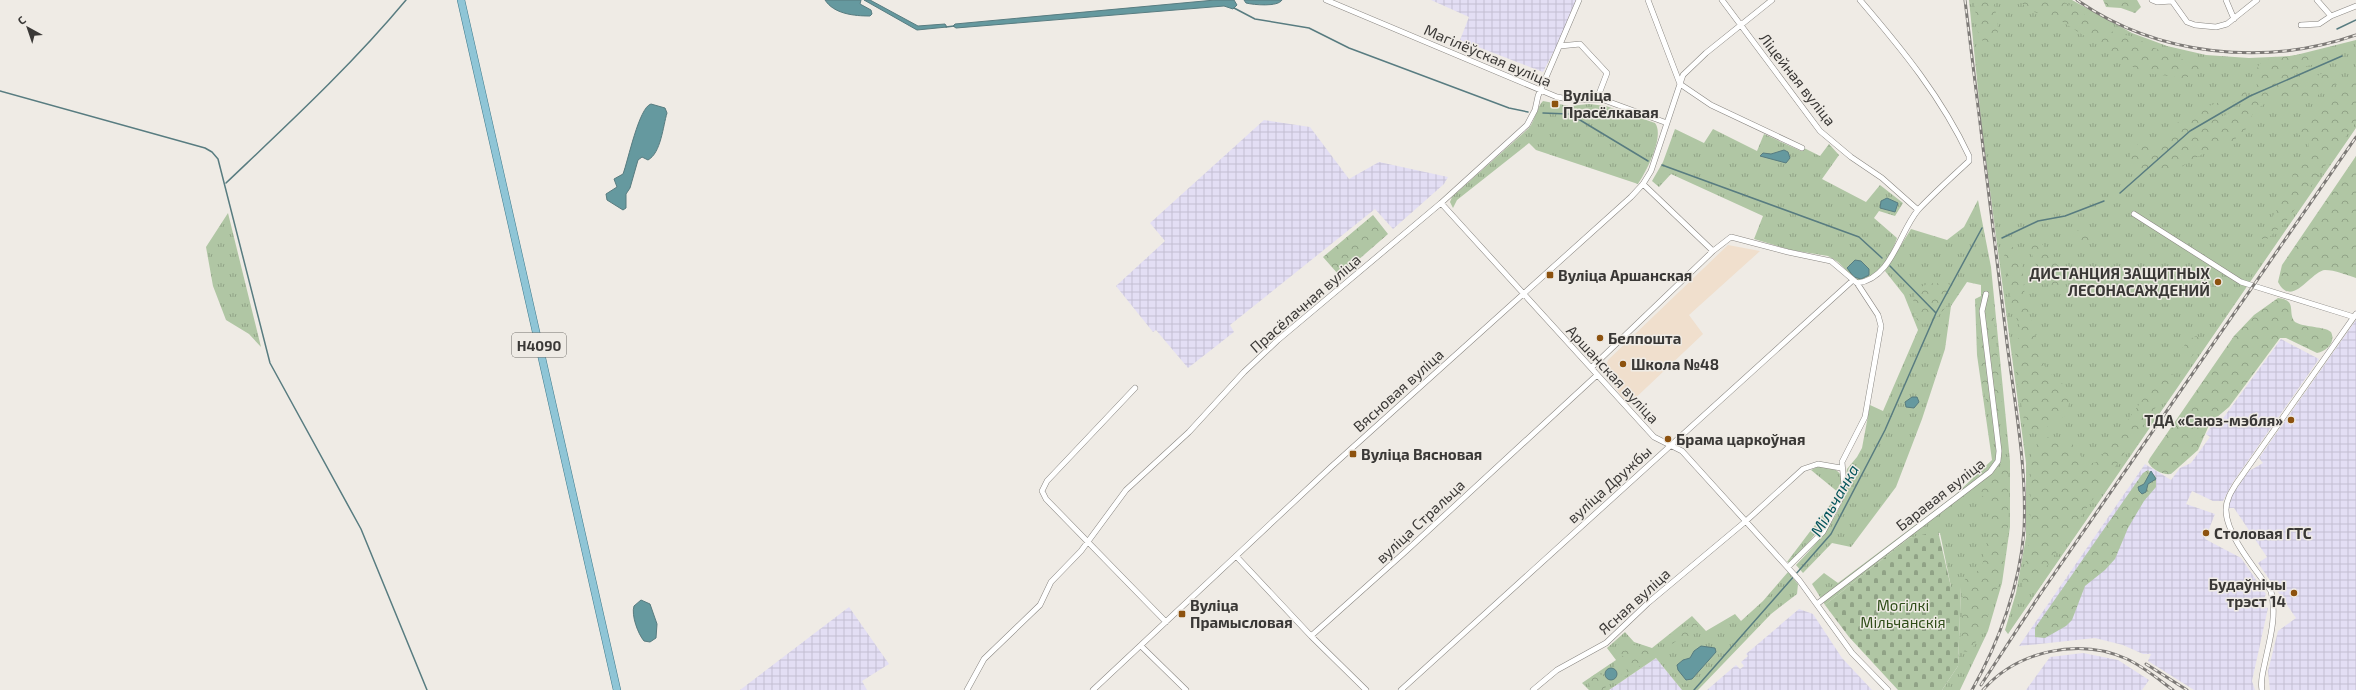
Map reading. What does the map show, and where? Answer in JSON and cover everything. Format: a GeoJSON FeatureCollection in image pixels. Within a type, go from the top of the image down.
{"type":"FeatureCollection","features":[{"type":"Feature","properties":{"kind":"main road","name":"Н4090"},"geometry":{"type":"LineString","coordinates":[[460,0],[617,690]]}},
{"type":"Feature","properties":{"kind":"street","name":"Магілёўская вуліца"},"geometry":{"type":"LineString","coordinates":[[1326,0],[1541,90],[1568,99],[1597,99],[1631,109],[1667,123]]}},
{"type":"Feature","properties":{"kind":"street","name":"Прасёлачная вуліца"},"geometry":{"type":"LineString","coordinates":[[967,690],[984,659],[1040,605],[1051,582],[1081,551],[1087,540],[1126,490],[1188,432],[1261,356],[1441,203],[1527,125],[1535,110],[1541,90],[1579,0]]}},
{"type":"Feature","properties":{"kind":"street"},"geometry":{"type":"LineString","coordinates":[[1648,0],[1680,84],[1711,106],[1802,148]]}},
{"type":"Feature","properties":{"kind":"street","name":"Ліцейная вуліца"},"geometry":{"type":"LineString","coordinates":[[1722,0],[1820,131],[1851,157],[1882,178],[1918,210]]}},
{"type":"Feature","properties":{"kind":"street","name":"Вясновая вуліца"},"geometry":{"type":"LineString","coordinates":[[1093,690],[1331,467],[1643,184],[1654,164],[1683,75],[1692,65],[1742,26],[1772,0]]}},
{"type":"Feature","properties":{"kind":"street","name":"вуліца Дружбы"},"geometry":{"type":"LineString","coordinates":[[1401,690],[1669,445],[1855,282],[1865,281],[1885,266],[1918,210],[1969,161],[1969,156],[1941,103],[1902,49],[1860,0]]}},
{"type":"Feature","properties":{"kind":"street"},"geometry":{"type":"LineString","coordinates":[[2152,0],[2157,2],[2172,0],[2184,19],[2195,25],[2216,27],[2227,24],[2257,0]]}},
{"type":"Feature","properties":{"kind":"street"},"geometry":{"type":"LineString","coordinates":[[2226,0],[2234,19]]}},
{"type":"Feature","properties":{"kind":"street"},"geometry":{"type":"LineString","coordinates":[[2317,0],[2331,16]]}},
{"type":"Feature","properties":{"kind":"street"},"geometry":{"type":"LineString","coordinates":[[2301,25],[2319,24],[2331,16],[2356,6]]}},
{"type":"Feature","properties":{"kind":"street"},"geometry":{"type":"LineString","coordinates":[[1560,46],[1580,44],[1607,73],[1597,99]]}},
{"type":"Feature","properties":{"kind":"street"},"geometry":{"type":"LineString","coordinates":[[1643,184],[1713,251]]}},
{"type":"Feature","properties":{"kind":"street","name":"Аршанская вуліца"},"geometry":{"type":"LineString","coordinates":[[1441,203],[1657,439],[1682,451],[1799,580],[1852,653],[1888,690]]}},
{"type":"Feature","properties":{"kind":"street"},"geometry":{"type":"LineString","coordinates":[[2134,214],[2241,282],[2355,316],[2236,484],[2228,499],[2227,519],[2232,532],[2271,591],[2274,602],[2272,630],[2262,680],[2262,690]]}},
{"type":"Feature","properties":{"kind":"street"},"geometry":{"type":"LineString","coordinates":[[1591,368],[1713,251],[1731,237],[1788,252],[1826,259],[1835,264],[1855,282],[1876,310],[1881,326],[1865,417],[1843,458],[1841,468],[1843,492],[1830,522],[1789,569]]}},
{"type":"Feature","properties":{"kind":"street","name":"Баравая вуліца"},"geometry":{"type":"LineString","coordinates":[[1817,604],[1990,472],[1998,461],[1982,311],[1986,294]]}},
{"type":"Feature","properties":{"kind":"street","name":"вуліца Стральца"},"geometry":{"type":"LineString","coordinates":[[1311,636],[1598,375]]}},
{"type":"Feature","properties":{"kind":"street"},"geometry":{"type":"LineString","coordinates":[[1135,388],[1048,481],[1042,491],[1046,499],[1166,622]]}},
{"type":"Feature","properties":{"kind":"street","name":"Ясная вуліца"},"geometry":{"type":"LineString","coordinates":[[1534,690],[1557,670],[1606,643],[1648,602],[1746,521],[1808,466],[1818,464],[1841,468]]}},
{"type":"Feature","properties":{"kind":"street"},"geometry":{"type":"LineString","coordinates":[[1236,556],[1311,636],[1366,690]]}},
{"type":"Feature","properties":{"kind":"street"},"geometry":{"type":"LineString","coordinates":[[1141,646],[1186,690]]}},
{"type":"Feature","properties":{"kind":"shaded area"},"geometry":{"type":"Polygon","coordinates":[[[1431,0],[1576,0],[1566,28],[1543,72],[1460,40],[1469,17],[1431,0]]]}},
{"type":"Feature","properties":{"kind":"shaded area"},"geometry":{"type":"Polygon","coordinates":[[[1264,120],[1310,127],[1349,179],[1379,162],[1448,177],[1444,184],[1393,229],[1375,209],[1230,325],[1234,332],[1188,368],[1156,330],[1153,332],[1116,286],[1165,241],[1150,223],[1264,120]]]}},
{"type":"Feature","properties":{"kind":"shaded area"},"geometry":{"type":"Polygon","coordinates":[[[1728,245],[1760,251],[1689,315],[1703,334],[1628,405],[1604,372],[1608,360],[1728,245]]]}},
{"type":"Feature","properties":{"kind":"shaded area"},"geometry":{"type":"Polygon","coordinates":[[[2356,320],[2356,690],[2270,690],[2268,671],[2278,631],[2296,618],[2258,563],[2267,557],[2234,508],[2228,508],[2232,495],[2249,471],[2263,463],[2259,458],[2356,320]]]}},
{"type":"Feature","properties":{"kind":"shaded area"},"geometry":{"type":"Polygon","coordinates":[[[2281,339],[2319,359],[2233,482],[2223,501],[2213,501],[2192,491],[2186,504],[2215,514],[2205,539],[2241,558],[2266,594],[2261,606],[2268,608],[2252,681],[2255,690],[2194,690],[2148,661],[2151,654],[2143,654],[2123,645],[2095,638],[2019,646],[2145,464],[2171,480],[2180,468],[2191,463],[2210,437],[2206,434],[2217,418],[2221,421],[2281,339]]]}},
{"type":"Feature","properties":{"kind":"shaded area"},"geometry":{"type":"Polygon","coordinates":[[[849,607],[889,664],[862,681],[867,690],[740,690],[849,607]]]}},
{"type":"Feature","properties":{"kind":"shaded area"},"geometry":{"type":"Polygon","coordinates":[[[1799,609],[1813,614],[1842,658],[1872,690],[1707,690],[1736,665],[1740,669],[1744,666],[1741,662],[1748,656],[1746,654],[1799,609]]]}},
{"type":"Feature","properties":{"kind":"shaded area"},"geometry":{"type":"Polygon","coordinates":[[[2083,653],[2118,660],[2149,680],[2142,690],[2026,690],[2050,657],[2083,653]]]}},
{"type":"Feature","properties":{"kind":"shaded area"},"geometry":{"type":"Polygon","coordinates":[[[1656,658],[1682,690],[1609,690],[1656,658]]]}},
{"type":"Feature","properties":{"kind":"green space"},"geometry":{"type":"Polygon","coordinates":[[[1969,0],[2072,0],[2132,33],[2167,46],[2206,55],[2249,58],[2292,56],[2356,40],[2356,128],[2008,634],[2005,630],[2016,593],[2026,537],[2026,463],[1982,130],[1969,0]]]}},
{"type":"Feature","properties":{"kind":"green space"},"geometry":{"type":"Polygon","coordinates":[[[1974,0],[1993,0],[1998,27],[1995,39],[1991,42],[1984,43],[1978,33],[1974,0]]]}},
{"type":"Feature","properties":{"kind":"green space"},"geometry":{"type":"Polygon","coordinates":[[[2017,0],[2061,0],[2113,32],[2134,37],[2172,57],[2198,63],[2200,71],[2193,76],[2182,78],[2141,72],[2058,19],[2034,12],[2017,0]]]}},
{"type":"Feature","properties":{"kind":"green space"},"geometry":{"type":"Polygon","coordinates":[[[2103,0],[2137,0],[2141,7],[2135,13],[2121,8],[2106,7],[2103,0]]]}},
{"type":"Feature","properties":{"kind":"green space"},"geometry":{"type":"Polygon","coordinates":[[[2320,51],[2330,54],[2329,61],[2298,68],[2294,75],[2298,81],[2304,82],[2327,71],[2337,72],[2340,80],[2333,88],[2302,102],[2286,97],[2267,102],[2254,111],[2246,129],[2233,141],[2204,153],[2173,172],[2159,174],[2136,169],[2129,162],[2131,152],[2140,142],[2147,140],[2161,143],[2179,121],[2189,119],[2211,105],[2229,99],[2242,86],[2247,85],[2249,89],[2246,94],[2236,101],[2219,108],[2213,115],[2220,117],[2231,113],[2241,106],[2251,98],[2254,93],[2257,85],[2256,71],[2262,62],[2320,51]]]}},
{"type":"Feature","properties":{"kind":"green space"},"geometry":{"type":"Polygon","coordinates":[[[2356,75],[2356,122],[2285,223],[2267,239],[2262,239],[2263,232],[2291,187],[2293,171],[2309,150],[2308,140],[2297,133],[2298,125],[2309,114],[2337,97],[2345,82],[2356,75]]]}},
{"type":"Feature","properties":{"kind":"green space"},"geometry":{"type":"Polygon","coordinates":[[[1543,101],[1569,106],[1589,104],[1606,106],[1655,123],[1658,136],[1656,145],[1650,163],[1638,184],[1536,150],[1529,143],[1457,200],[1453,208],[1450,202],[1452,197],[1529,128],[1543,101]]]}},
{"type":"Feature","properties":{"kind":"green space"},"geometry":{"type":"Polygon","coordinates":[[[1675,129],[1704,143],[1713,129],[1757,151],[1764,134],[1801,151],[1804,148],[1820,156],[1829,144],[1839,155],[1822,179],[1866,202],[1880,185],[1903,203],[1895,216],[1879,211],[1874,218],[1897,238],[1895,245],[1887,259],[1876,272],[1863,280],[1856,280],[1838,262],[1828,256],[1791,250],[1754,239],[1763,216],[1671,174],[1659,187],[1652,181],[1663,162],[1675,129]]]}},
{"type":"Feature","properties":{"kind":"green space"},"geometry":{"type":"Polygon","coordinates":[[[2356,156],[2356,278],[2325,270],[2295,290],[2289,292],[2283,289],[2278,282],[2282,265],[2356,156]]]}},
{"type":"Feature","properties":{"kind":"green space"},"geometry":{"type":"Polygon","coordinates":[[[1978,200],[1991,267],[2010,461],[2010,527],[2002,583],[1988,631],[1960,690],[1942,690],[1958,666],[1961,587],[1951,587],[1940,533],[1909,538],[1825,605],[1812,584],[1824,573],[1838,583],[1955,495],[1992,460],[1977,355],[1975,299],[1981,296],[1981,285],[1967,282],[1951,306],[1945,349],[1922,419],[1896,487],[1851,547],[1832,543],[1803,573],[1796,565],[1826,530],[1837,512],[1846,490],[1847,469],[1862,448],[1870,405],[1883,411],[1918,330],[1904,295],[1885,271],[1911,229],[1947,240],[1964,227],[1978,200]]]}},
{"type":"Feature","properties":{"kind":"green space"},"geometry":{"type":"Polygon","coordinates":[[[228,213],[261,347],[249,334],[226,320],[213,286],[206,247],[228,213]]]}},
{"type":"Feature","properties":{"kind":"green space"},"geometry":{"type":"Polygon","coordinates":[[[1373,215],[1388,234],[1342,274],[1338,274],[1323,257],[1373,215]]]}},
{"type":"Feature","properties":{"kind":"green space"},"geometry":{"type":"Polygon","coordinates":[[[2074,231],[2087,231],[2091,238],[2083,247],[2078,246],[2070,236],[2074,231]]]}},
{"type":"Feature","properties":{"kind":"green space"},"geometry":{"type":"Polygon","coordinates":[[[2035,239],[2039,240],[2064,274],[2063,283],[2054,288],[2046,281],[2035,263],[2030,245],[2035,239]]]}},
{"type":"Feature","properties":{"kind":"green space"},"geometry":{"type":"Polygon","coordinates":[[[2009,246],[2015,248],[2022,264],[2025,299],[2044,365],[2048,372],[2062,383],[2070,400],[2066,415],[2036,434],[2028,432],[2025,426],[2014,362],[2020,327],[2012,307],[2004,256],[2009,246]]]}},
{"type":"Feature","properties":{"kind":"green space"},"geometry":{"type":"Polygon","coordinates":[[[1947,283],[1954,288],[1951,300],[1947,306],[1931,321],[1920,323],[1914,314],[1913,308],[1916,292],[1928,284],[1947,283]]]}},
{"type":"Feature","properties":{"kind":"green space"},"geometry":{"type":"Polygon","coordinates":[[[2278,298],[2288,301],[2295,322],[2331,332],[2332,339],[2330,346],[2317,353],[2286,338],[2280,338],[2229,407],[2210,423],[2198,450],[2171,474],[2165,474],[2155,470],[2148,462],[2150,458],[2234,336],[2254,315],[2278,298]]]}},
{"type":"Feature","properties":{"kind":"green space"},"geometry":{"type":"Polygon","coordinates":[[[1986,313],[1991,314],[1994,318],[2002,405],[2000,411],[1995,414],[1990,411],[1987,405],[1982,383],[1979,356],[1977,333],[1978,326],[1979,322],[1986,313]]]}},
{"type":"Feature","properties":{"kind":"green space"},"geometry":{"type":"Polygon","coordinates":[[[2196,336],[2201,339],[2200,345],[2188,362],[2181,361],[2181,350],[2196,336]]]}},
{"type":"Feature","properties":{"kind":"green space"},"geometry":{"type":"Polygon","coordinates":[[[2168,371],[2171,372],[2174,377],[2171,385],[2032,588],[2027,592],[2023,591],[2022,584],[2030,535],[2031,457],[2037,443],[2048,437],[2061,438],[2074,446],[2086,462],[2097,462],[2160,376],[2168,371]]]}},
{"type":"Feature","properties":{"kind":"green space"},"geometry":{"type":"Polygon","coordinates":[[[2002,465],[2008,470],[2009,491],[2009,512],[2005,556],[1995,598],[1987,618],[1973,646],[1970,650],[1965,652],[1962,650],[1960,644],[1964,581],[1968,576],[1979,570],[1982,566],[1991,525],[1990,513],[1983,496],[1973,495],[1970,491],[2002,465]]]}},
{"type":"Feature","properties":{"kind":"green space"},"geometry":{"type":"Polygon","coordinates":[[[1819,466],[1834,469],[1842,477],[1842,489],[1837,502],[1818,532],[1790,562],[1787,562],[1839,493],[1811,470],[1819,466]]]}},
{"type":"Feature","properties":{"kind":"green space"},"geometry":{"type":"Polygon","coordinates":[[[2148,470],[2156,477],[2156,487],[2144,501],[2128,528],[2115,559],[2105,570],[2085,586],[2072,620],[2066,626],[2045,638],[2035,637],[2035,628],[2143,473],[2148,470]]]}},
{"type":"Feature","properties":{"kind":"green space","name":"Могілкі Мільчанскія"},"geometry":{"type":"Polygon","coordinates":[[[1938,531],[1951,587],[1961,587],[1958,666],[1942,690],[1898,690],[1849,637],[1825,605],[1909,538],[1938,531]]]}},
{"type":"Feature","properties":{"kind":"green space"},"geometry":{"type":"Polygon","coordinates":[[[1788,572],[1798,584],[1797,594],[1771,614],[1698,690],[1682,690],[1656,658],[1609,690],[1589,690],[1582,683],[1616,660],[1607,648],[1625,632],[1634,642],[1652,648],[1692,616],[1706,631],[1735,614],[1741,621],[1763,601],[1788,572]]]}},
{"type":"Feature","properties":{"kind":"green space"},"geometry":{"type":"Polygon","coordinates":[[[1696,623],[1699,628],[1690,638],[1680,639],[1670,645],[1665,643],[1673,632],[1696,623]]]}},
{"type":"Feature","properties":{"kind":"green space"},"geometry":{"type":"Polygon","coordinates":[[[1619,644],[1623,644],[1622,649],[1624,651],[1634,645],[1652,650],[1654,656],[1620,680],[1619,676],[1627,670],[1625,667],[1616,669],[1614,666],[1616,663],[1622,664],[1625,661],[1624,657],[1616,652],[1616,647],[1619,644]]]}},
{"type":"Feature","properties":{"kind":"green space"},"geometry":{"type":"Polygon","coordinates":[[[1598,674],[1604,677],[1607,683],[1604,689],[1598,692],[1592,689],[1589,683],[1592,677],[1598,674]]]}},
{"type":"Feature","properties":{"kind":"water"},"geometry":{"type":"Polygon","coordinates":[[[825,0],[861,0],[860,4],[871,10],[872,14],[870,16],[851,15],[839,11],[829,5],[825,0]]]}},
{"type":"Feature","properties":{"kind":"water"},"geometry":{"type":"Polygon","coordinates":[[[864,0],[870,0],[918,26],[945,24],[947,27],[917,30],[864,0]]]}},
{"type":"Feature","properties":{"kind":"water"},"geometry":{"type":"Polygon","coordinates":[[[1215,0],[1234,0],[1237,5],[1233,9],[1224,6],[956,28],[953,26],[955,24],[1215,0]]]}},
{"type":"Feature","properties":{"kind":"water"},"geometry":{"type":"Polygon","coordinates":[[[1244,0],[1282,0],[1276,4],[1266,5],[1246,3],[1244,0]]]}},
{"type":"Feature","properties":{"kind":"water"},"geometry":{"type":"Polygon","coordinates":[[[651,104],[665,108],[667,113],[661,139],[656,152],[652,157],[648,160],[642,157],[638,160],[630,188],[626,194],[626,208],[623,210],[607,200],[606,194],[617,187],[614,179],[623,174],[634,135],[642,114],[651,104]]]}},
{"type":"Feature","properties":{"kind":"water"},"geometry":{"type":"Polygon","coordinates":[[[1784,150],[1788,152],[1790,158],[1786,163],[1760,156],[1763,153],[1771,154],[1784,150]]]}},
{"type":"Feature","properties":{"kind":"water"},"geometry":{"type":"Polygon","coordinates":[[[1887,198],[1898,203],[1895,212],[1880,208],[1881,201],[1887,198]]]}},
{"type":"Feature","properties":{"kind":"water"},"geometry":{"type":"Polygon","coordinates":[[[1855,260],[1861,261],[1869,269],[1869,275],[1861,279],[1854,277],[1847,268],[1855,260]]]}},
{"type":"Feature","properties":{"kind":"water"},"geometry":{"type":"Polygon","coordinates":[[[1912,397],[1917,397],[1919,402],[1914,408],[1906,407],[1905,402],[1912,397]]]}},
{"type":"Feature","properties":{"kind":"water"},"geometry":{"type":"Polygon","coordinates":[[[2151,471],[2156,479],[2148,484],[2146,492],[2142,494],[2138,487],[2144,484],[2151,471]]]}},
{"type":"Feature","properties":{"kind":"water"},"geometry":{"type":"Polygon","coordinates":[[[641,600],[650,604],[657,624],[656,638],[650,642],[644,641],[637,629],[634,619],[634,606],[641,600]]]}},
{"type":"Feature","properties":{"kind":"water"},"geometry":{"type":"Polygon","coordinates":[[[1701,646],[1715,648],[1716,652],[1692,679],[1686,680],[1678,670],[1677,665],[1683,660],[1690,658],[1694,651],[1701,646]]]}},
{"type":"Feature","properties":{"kind":"water"},"geometry":{"type":"Polygon","coordinates":[[[1609,668],[1613,668],[1617,674],[1613,680],[1609,680],[1605,676],[1605,672],[1609,668]]]}},
{"type":"Feature","properties":{"kind":"waterway"},"geometry":{"type":"LineString","coordinates":[[226,183],[296,117],[363,48],[406,0]]}},
{"type":"Feature","properties":{"kind":"waterway"},"geometry":{"type":"LineString","coordinates":[[1234,8],[1255,19],[1309,28],[1349,48],[1509,108],[1528,112]]}},
{"type":"Feature","properties":{"kind":"waterway"},"geometry":{"type":"LineString","coordinates":[[2337,29],[2356,20]]}},
{"type":"Feature","properties":{"kind":"waterway"},"geometry":{"type":"LineString","coordinates":[[946,27],[954,26]]}},
{"type":"Feature","properties":{"kind":"waterway"},"geometry":{"type":"LineString","coordinates":[[2120,193],[2190,131],[2250,96],[2342,56]]}},
{"type":"Feature","properties":{"kind":"waterway"},"geometry":{"type":"LineString","coordinates":[[0,91],[205,148],[212,152],[218,159],[270,363],[361,529],[427,690]]}},
{"type":"Feature","properties":{"kind":"waterway"},"geometry":{"type":"LineString","coordinates":[[1543,113],[1569,114],[1648,161]]}},
{"type":"Feature","properties":{"kind":"waterway"},"geometry":{"type":"LineString","coordinates":[[1662,165],[1859,237],[1882,258]]}},
{"type":"Feature","properties":{"kind":"waterway"},"geometry":{"type":"LineString","coordinates":[[2002,238],[2038,221],[2065,216],[2104,201]]}},
{"type":"Feature","properties":{"kind":"waterway","name":"Мільчанка"},"geometry":{"type":"LineString","coordinates":[[1694,690],[1831,534],[1885,430],[1936,313],[1982,228]]}},
{"type":"Feature","properties":{"kind":"waterway"},"geometry":{"type":"LineString","coordinates":[[1890,266],[1936,313]]}},
{"type":"Feature","properties":{"kind":"railway"},"geometry":{"type":"LineString","coordinates":[[1965,0],[2007,343],[2020,436],[2024,483],[2024,530],[2022,551],[2013,592],[1999,633],[1982,672],[1972,690]]}},
{"type":"Feature","properties":{"kind":"railway"},"geometry":{"type":"LineString","coordinates":[[2077,0],[2108,19],[2142,34],[2176,44],[2212,50],[2249,53],[2285,51],[2321,45],[2356,35]]}},
{"type":"Feature","properties":{"kind":"railway"},"geometry":{"type":"LineString","coordinates":[[1981,685],[2041,593],[2356,137]]}},
{"type":"Feature","properties":{"kind":"railway"},"geometry":{"type":"LineString","coordinates":[[1983,690],[1997,677],[2013,666],[2031,657],[2069,649],[2089,649],[2108,652],[2127,659],[2145,669],[2173,690]]}},
{"type":"Feature","properties":{"kind":"railway"},"geometry":{"type":"LineString","coordinates":[[2146,664],[2187,690]]}},
{"type":"Feature","properties":{"kind":"place","name":"Вуліца Прасёлкавая"},"geometry":{"type":"Point","coordinates":[1555,104]}},
{"type":"Feature","properties":{"kind":"place","name":"Вуліца Аршанская"},"geometry":{"type":"Point","coordinates":[1550,275]}},
{"type":"Feature","properties":{"kind":"place","name":"ДИСТАНЦИЯ ЗАЩИТНЫХ ЛЕСОНАСАЖДЕНИЙ"},"geometry":{"type":"Point","coordinates":[2218,282]}},
{"type":"Feature","properties":{"kind":"place","name":"Белпошта"},"geometry":{"type":"Point","coordinates":[1600,338]}},
{"type":"Feature","properties":{"kind":"place","name":"Школа №48"},"geometry":{"type":"Point","coordinates":[1623,364]}},
{"type":"Feature","properties":{"kind":"place","name":"ТДА «Саюз-мэбля»"},"geometry":{"type":"Point","coordinates":[2291,420]}},
{"type":"Feature","properties":{"kind":"place","name":"Брама царкоўная"},"geometry":{"type":"Point","coordinates":[1668,439]}},
{"type":"Feature","properties":{"kind":"place","name":"Вуліца Вясновая"},"geometry":{"type":"Point","coordinates":[1353,454]}},
{"type":"Feature","properties":{"kind":"place","name":"Столовая ГТС"},"geometry":{"type":"Point","coordinates":[2206,533]}},
{"type":"Feature","properties":{"kind":"place","name":"Будаўнічы трэст 14"},"geometry":{"type":"Point","coordinates":[2294,593]}},
{"type":"Feature","properties":{"kind":"place","name":"Вуліца Прамысловая"},"geometry":{"type":"Point","coordinates":[1182,614]}}]}
